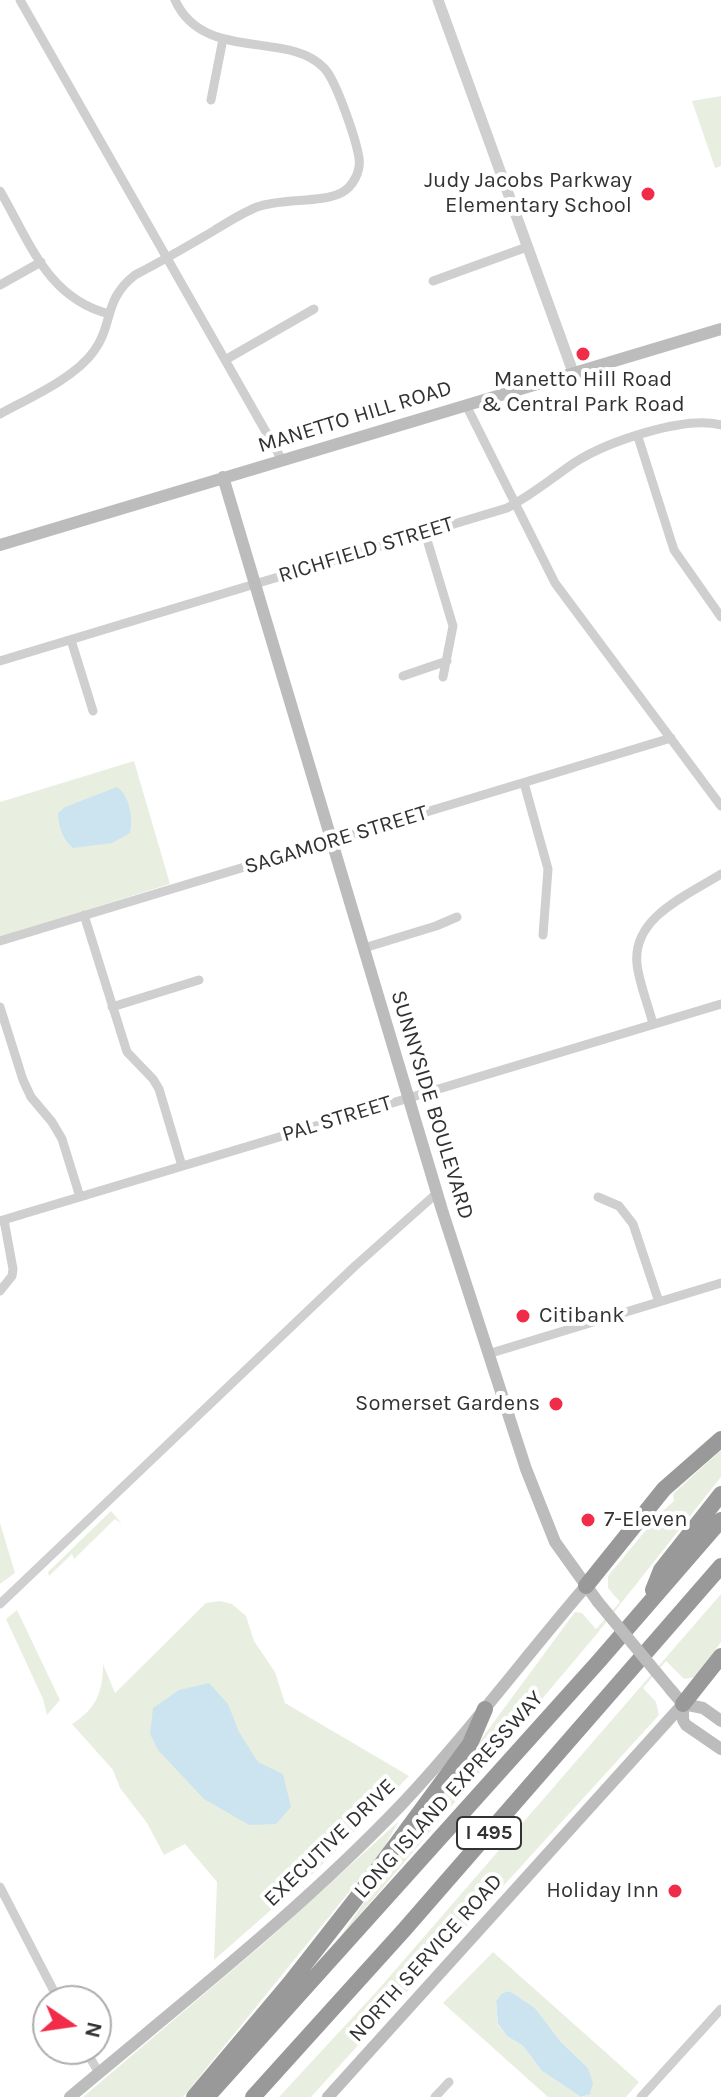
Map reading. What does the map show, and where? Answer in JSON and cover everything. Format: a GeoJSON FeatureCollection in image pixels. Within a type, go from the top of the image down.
{"type":"FeatureCollection","features":[{"type":"Feature","properties":{"kind":"highway"},"geometry":{"type":"LineString","coordinates":[[586,1586],[664,1489],[721,1439]]}},
{"type":"Feature","properties":{"kind":"highway"},"geometry":{"type":"LineString","coordinates":[[647,1605],[661,1570],[721,1494]]}},
{"type":"Feature","properties":{"kind":"highway","name":"LONG ISLAND EXPRESSWAY"},"geometry":{"type":"LineString","coordinates":[[207,2097],[721,1520]]}},
{"type":"Feature","properties":{"kind":"highway","name":"I 495"},"geometry":{"type":"LineString","coordinates":[[253,2097],[394,1942],[721,1566]]}},
{"type":"Feature","properties":{"kind":"highway"},"geometry":{"type":"LineString","coordinates":[[683,1704],[721,1656]]}},
{"type":"Feature","properties":{"kind":"highway"},"geometry":{"type":"LineString","coordinates":[[194,2097],[355,1900],[470,1744],[485,1709]]}},
{"type":"Feature","properties":{"kind":"main road","name":"MANETTO HILL ROAD"},"geometry":{"type":"LineString","coordinates":[[0,545],[721,329]]}},
{"type":"Feature","properties":{"kind":"main road","name":"SUNNYSIDE BOULEVARD"},"geometry":{"type":"LineString","coordinates":[[223,477],[437,1193],[541,1512],[555,1542],[586,1586],[683,1704],[703,1708],[721,1721]]}},
{"type":"Feature","properties":{"kind":"main road","name":"EXECUTIVE DRIVE"},"geometry":{"type":"LineString","coordinates":[[70,2097],[321,1884],[401,1805],[586,1586]]}},
{"type":"Feature","properties":{"kind":"main road","name":"SUNNYSIDE BOULEVARD"},"geometry":{"type":"LineString","coordinates":[[683,1704],[686,1725],[721,1749]]}},
{"type":"Feature","properties":{"kind":"main road","name":"NORTH SERVICE ROAD"},"geometry":{"type":"LineString","coordinates":[[328,2097],[683,1704]]}},
{"type":"Feature","properties":{"kind":"street"},"geometry":{"type":"LineString","coordinates":[[20,0],[282,460]]}},
{"type":"Feature","properties":{"kind":"street"},"geometry":{"type":"LineString","coordinates":[[0,414],[87,360],[100,341],[113,299],[121,286],[258,207],[340,194],[352,184],[359,169],[357,148],[333,84],[322,66],[307,56],[223,39],[196,27],[175,0]]}},
{"type":"Feature","properties":{"kind":"street"},"geometry":{"type":"LineString","coordinates":[[438,0],[573,372]]}},
{"type":"Feature","properties":{"kind":"street"},"geometry":{"type":"LineString","coordinates":[[211,100],[223,39]]}},
{"type":"Feature","properties":{"kind":"street"},"geometry":{"type":"LineString","coordinates":[[0,191],[47,274],[72,299],[109,314]]}},
{"type":"Feature","properties":{"kind":"street"},"geometry":{"type":"LineString","coordinates":[[433,281],[527,247]]}},
{"type":"Feature","properties":{"kind":"street"},"geometry":{"type":"LineString","coordinates":[[0,285],[41,262]]}},
{"type":"Feature","properties":{"kind":"street"},"geometry":{"type":"LineString","coordinates":[[225,360],[314,309]]}},
{"type":"Feature","properties":{"kind":"street"},"geometry":{"type":"LineString","coordinates":[[466,405],[555,583],[721,806]]}},
{"type":"Feature","properties":{"kind":"street","name":"RICHFIELD STREET"},"geometry":{"type":"LineString","coordinates":[[0,661],[517,503],[577,461],[610,445],[692,422],[721,425]]}},
{"type":"Feature","properties":{"kind":"street"},"geometry":{"type":"LineString","coordinates":[[638,437],[674,550],[721,617]]}},
{"type":"Feature","properties":{"kind":"street"},"geometry":{"type":"LineString","coordinates":[[425,533],[453,626],[443,677]]}},
{"type":"Feature","properties":{"kind":"street"},"geometry":{"type":"LineString","coordinates":[[71,640],[93,711]]}},
{"type":"Feature","properties":{"kind":"street"},"geometry":{"type":"LineString","coordinates":[[403,676],[447,661]]}},
{"type":"Feature","properties":{"kind":"street","name":"SAGAMORE STREET"},"geometry":{"type":"LineString","coordinates":[[0,941],[671,738]]}},
{"type":"Feature","properties":{"kind":"street"},"geometry":{"type":"LineString","coordinates":[[524,783],[548,869],[543,935]]}},
{"type":"Feature","properties":{"kind":"street"},"geometry":{"type":"LineString","coordinates":[[653,1024],[637,965],[637,950],[643,932],[659,914],[721,874]]}},
{"type":"Feature","properties":{"kind":"street"},"geometry":{"type":"LineString","coordinates":[[84,915],[127,1052],[159,1089],[182,1166]]}},
{"type":"Feature","properties":{"kind":"street"},"geometry":{"type":"LineString","coordinates":[[364,948],[457,917]]}},
{"type":"Feature","properties":{"kind":"street"},"geometry":{"type":"LineString","coordinates":[[112,1007],[199,980]]}},
{"type":"Feature","properties":{"kind":"street"},"geometry":{"type":"LineString","coordinates":[[0,1007],[23,1080],[31,1097],[62,1139],[80,1197]]}},
{"type":"Feature","properties":{"kind":"street","name":"PAL STREET"},"geometry":{"type":"LineString","coordinates":[[2,1221],[653,1024],[720,1008]]}},
{"type":"Feature","properties":{"kind":"street"},"geometry":{"type":"LineString","coordinates":[[0,1604],[355,1266],[437,1193]]}},
{"type":"Feature","properties":{"kind":"street"},"geometry":{"type":"LineString","coordinates":[[598,1197],[619,1206],[633,1224],[659,1302]]}},
{"type":"Feature","properties":{"kind":"street"},"geometry":{"type":"LineString","coordinates":[[0,1291],[12,1276],[13,1269],[2,1221]]}},
{"type":"Feature","properties":{"kind":"street"},"geometry":{"type":"LineString","coordinates":[[488,1354],[721,1283]]}},
{"type":"Feature","properties":{"kind":"street"},"geometry":{"type":"LineString","coordinates":[[0,1887],[51,1985]]}},
{"type":"Feature","properties":{"kind":"street"},"geometry":{"type":"LineString","coordinates":[[641,2097],[721,2009]]}},
{"type":"Feature","properties":{"kind":"street"},"geometry":{"type":"LineString","coordinates":[[94,2065],[99,2073]]}},
{"type":"Feature","properties":{"kind":"street"},"geometry":{"type":"LineString","coordinates":[[435,2097],[449,2082]]}},
{"type":"Feature","properties":{"kind":"green space"},"geometry":{"type":"Polygon","coordinates":[[[721,96],[721,166],[715,168],[692,101],[721,96]]]}},
{"type":"Feature","properties":{"kind":"green space"},"geometry":{"type":"Polygon","coordinates":[[[134,761],[170,884],[0,937],[0,802],[134,761]]]}},
{"type":"Feature","properties":{"kind":"green space"},"geometry":{"type":"Polygon","coordinates":[[[721,1450],[721,1477],[596,1635],[336,1943],[412,1833],[575,1612],[582,1613],[596,1629],[620,1602],[608,1588],[608,1576],[660,1513],[674,1501],[673,1494],[721,1450]]]}},
{"type":"Feature","properties":{"kind":"green space"},"geometry":{"type":"Polygon","coordinates":[[[111,1511],[122,1524],[115,1519],[74,1559],[72,1554],[49,1576],[48,1572],[111,1511]]]}},
{"type":"Feature","properties":{"kind":"green space"},"geometry":{"type":"Polygon","coordinates":[[[0,1523],[15,1573],[0,1584],[0,1523]]]}},
{"type":"Feature","properties":{"kind":"green space"},"geometry":{"type":"Polygon","coordinates":[[[721,1594],[721,1642],[696,1677],[684,1679],[666,1661],[643,1688],[656,1702],[659,1715],[311,2097],[279,2097],[377,1991],[721,1594]]]}},
{"type":"Feature","properties":{"kind":"green space"},"geometry":{"type":"Polygon","coordinates":[[[220,1601],[232,1604],[246,1616],[254,1641],[275,1672],[285,1703],[409,1776],[319,1868],[214,1960],[217,1882],[185,1844],[164,1855],[147,1823],[120,1788],[113,1770],[72,1724],[87,1712],[96,1699],[102,1683],[103,1664],[115,1693],[206,1603],[220,1601]]]}},
{"type":"Feature","properties":{"kind":"green space"},"geometry":{"type":"Polygon","coordinates":[[[17,1610],[60,1700],[47,1715],[43,1699],[6,1619],[17,1610]]]}},
{"type":"Feature","properties":{"kind":"green space"},"geometry":{"type":"Polygon","coordinates":[[[399,1821],[380,1854],[183,2097],[83,2097],[263,1944],[399,1821]]]}},
{"type":"Feature","properties":{"kind":"green space"},"geometry":{"type":"Polygon","coordinates":[[[493,1952],[639,2082],[626,2097],[583,2097],[590,2093],[588,2068],[561,2042],[535,2008],[510,1991],[502,1993],[496,2001],[498,2025],[507,2036],[523,2046],[542,2071],[581,2097],[548,2097],[443,2003],[493,1952]]]}},
{"type":"Feature","properties":{"kind":"water"},"geometry":{"type":"Polygon","coordinates":[[[117,787],[130,807],[130,833],[112,843],[73,848],[62,832],[58,813],[65,807],[117,787]]]}},
{"type":"Feature","properties":{"kind":"water"},"geometry":{"type":"Polygon","coordinates":[[[209,1683],[228,1704],[239,1732],[258,1762],[283,1774],[291,1807],[276,1824],[249,1825],[204,1799],[158,1750],[150,1734],[153,1708],[179,1690],[209,1683]]]}},
{"type":"Feature","properties":{"kind":"water"},"geometry":{"type":"Polygon","coordinates":[[[510,1991],[535,2008],[561,2042],[588,2068],[593,2083],[590,2094],[581,2097],[542,2071],[523,2046],[507,2036],[498,2024],[496,2001],[502,1993],[510,1991]]]}},
{"type":"Feature","properties":{"kind":"place","name":"Judy Jacobs Parkway Elementary School"},"geometry":{"type":"Point","coordinates":[648,194]}},
{"type":"Feature","properties":{"kind":"place","name":"Manetto Hill Road & Central Park Road"},"geometry":{"type":"Point","coordinates":[583,354]}},
{"type":"Feature","properties":{"kind":"place","name":"Citibank"},"geometry":{"type":"Point","coordinates":[523,1316]}},
{"type":"Feature","properties":{"kind":"place","name":"Somerset Gardens"},"geometry":{"type":"Point","coordinates":[556,1404]}},
{"type":"Feature","properties":{"kind":"place","name":"7-Eleven"},"geometry":{"type":"Point","coordinates":[588,1520]}},
{"type":"Feature","properties":{"kind":"place","name":"Holiday Inn"},"geometry":{"type":"Point","coordinates":[675,1891]}}]}
